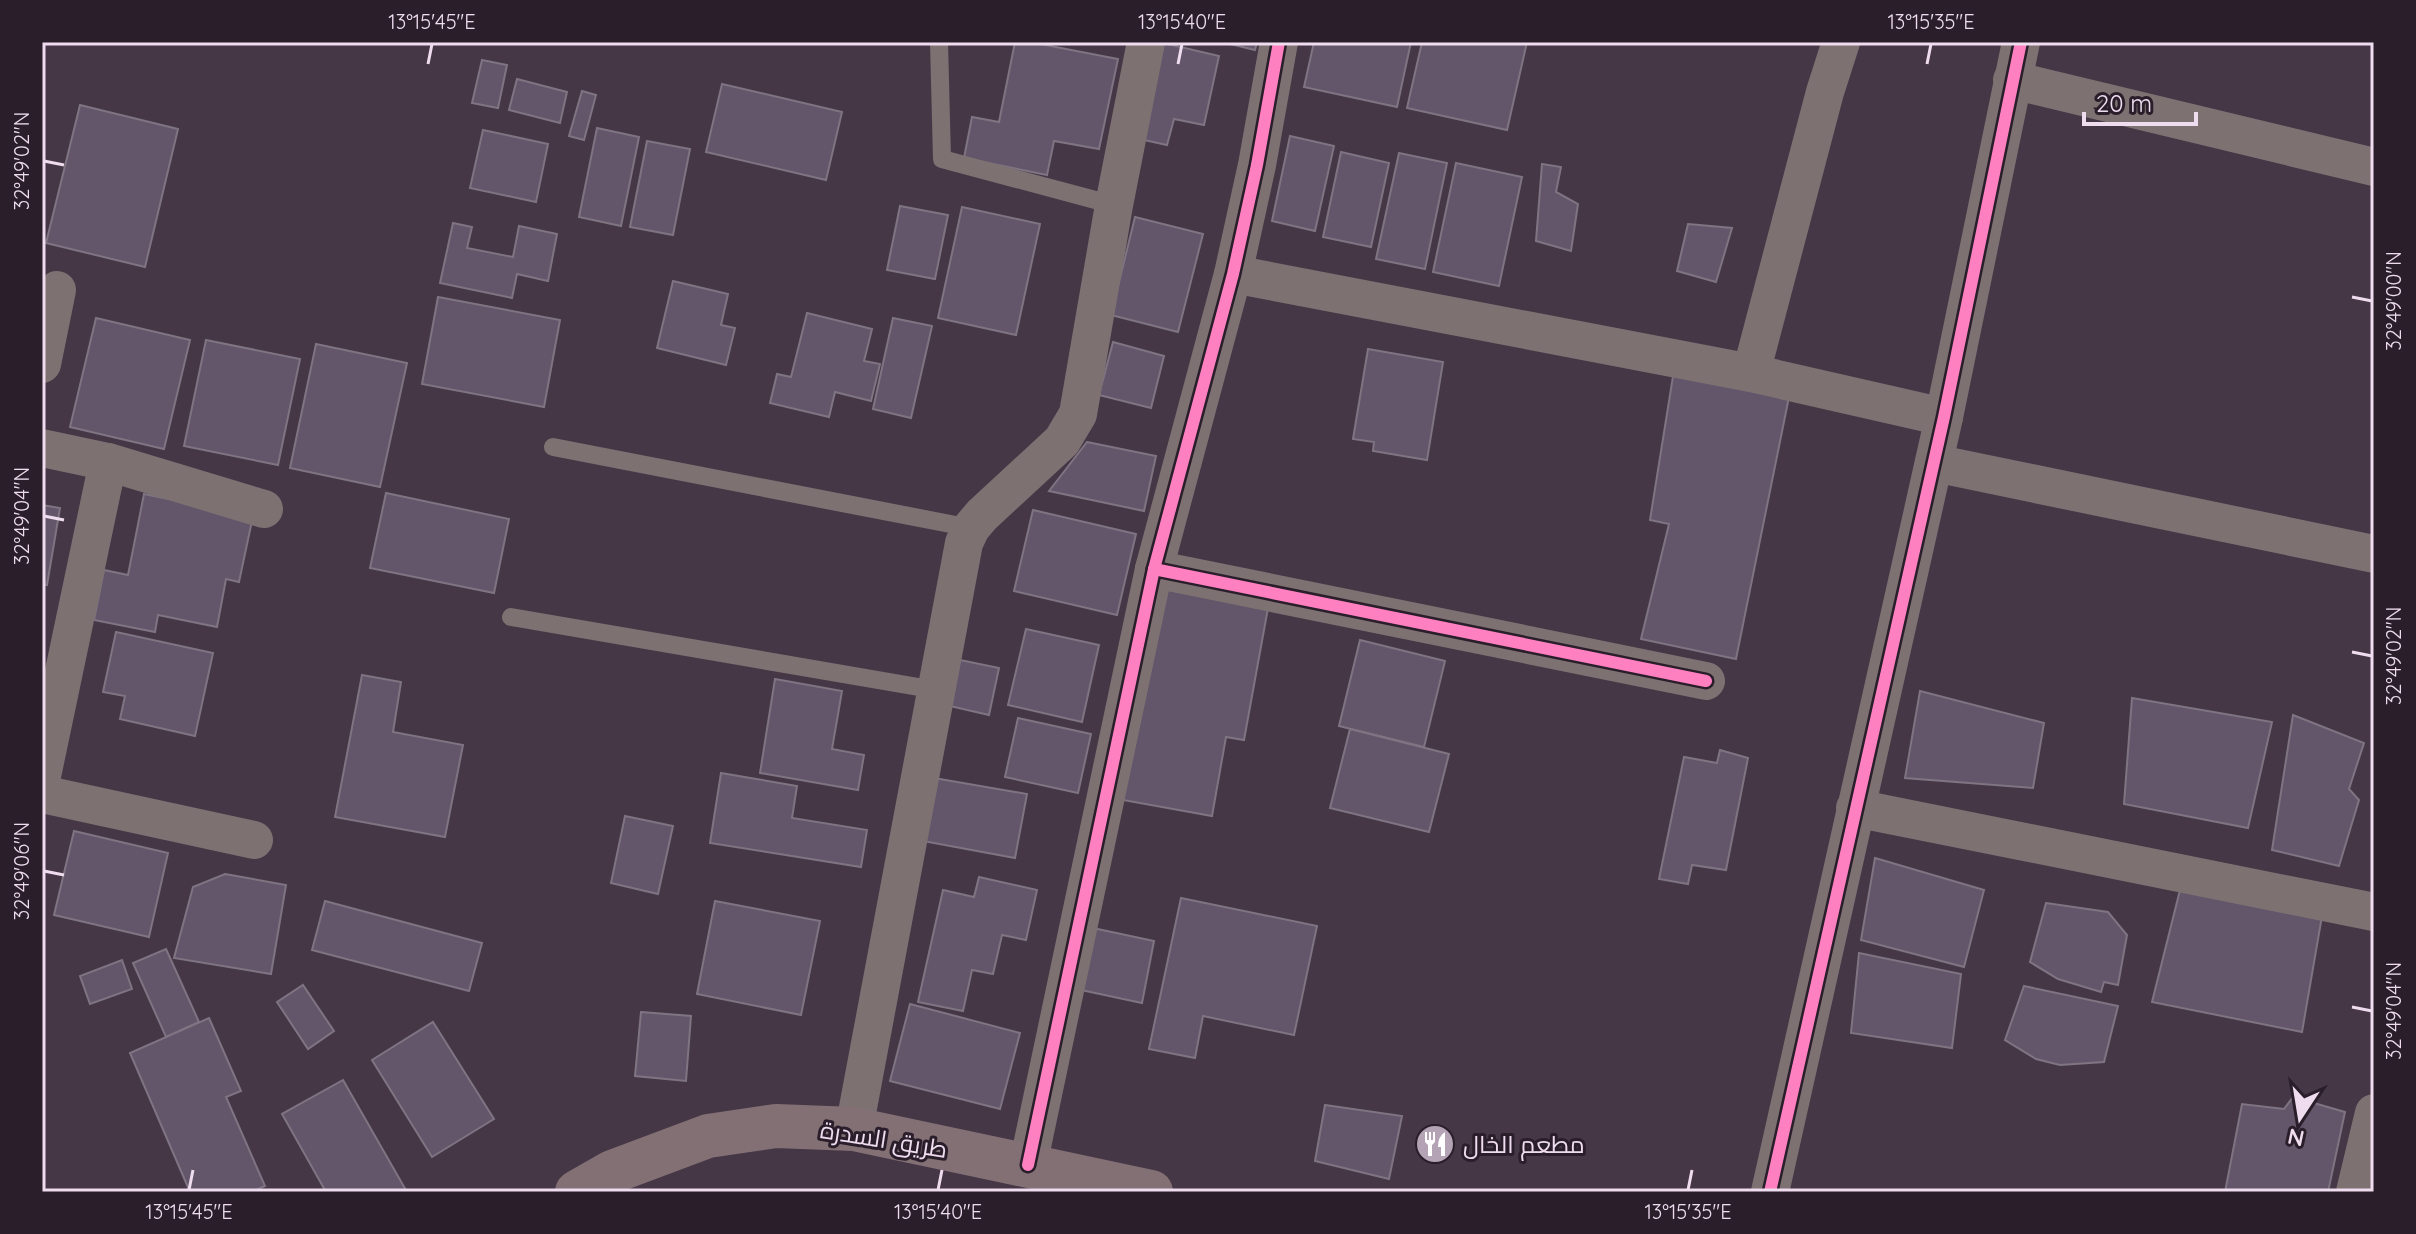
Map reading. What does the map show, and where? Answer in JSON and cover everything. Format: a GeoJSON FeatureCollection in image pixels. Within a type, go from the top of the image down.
{"type":"FeatureCollection","features":[{"type":"Feature","properties":{"kind":"main road","name":"طريق السدرة"},"geometry":{"type":"LineString","coordinates":[[577,1192],[612,1172],[708,1136],[776,1126],[854,1129],[1151,1192]]}},
{"type":"Feature","properties":{"kind":"street"},"geometry":{"type":"LineString","coordinates":[[854,1129],[964,543],[971,528],[1062,441],[1078,414],[1146,42]]}},
{"type":"Feature","properties":{"kind":"street"},"geometry":{"type":"LineString","coordinates":[[1028,1165],[1154,569],[1233,274],[1279,42]]}},
{"type":"Feature","properties":{"kind":"street"},"geometry":{"type":"LineString","coordinates":[[1751,373],[1841,42]]}},
{"type":"Feature","properties":{"kind":"street"},"geometry":{"type":"LineString","coordinates":[[1770,1192],[1934,463],[2021,42]]}},
{"type":"Feature","properties":{"kind":"street"},"geometry":{"type":"LineString","coordinates":[[2012,80],[2374,167]]}},
{"type":"Feature","properties":{"kind":"street"},"geometry":{"type":"LineString","coordinates":[[1233,274],[1751,373],[1944,417]]}},
{"type":"Feature","properties":{"kind":"street"},"geometry":{"type":"LineString","coordinates":[[42,364],[57,290]]}},
{"type":"Feature","properties":{"kind":"street"},"geometry":{"type":"LineString","coordinates":[[42,448],[108,462],[264,509]]}},
{"type":"Feature","properties":{"kind":"street"},"geometry":{"type":"LineString","coordinates":[[42,776],[108,462]]}},
{"type":"Feature","properties":{"kind":"street"},"geometry":{"type":"LineString","coordinates":[[1934,463],[2374,554]]}},
{"type":"Feature","properties":{"kind":"street"},"geometry":{"type":"LineString","coordinates":[[1154,569],[1706,681]]}},
{"type":"Feature","properties":{"kind":"street"},"geometry":{"type":"LineString","coordinates":[[42,794],[254,840]]}},
{"type":"Feature","properties":{"kind":"street"},"geometry":{"type":"LineString","coordinates":[[1855,808],[2374,912]]}},
{"type":"Feature","properties":{"kind":"street"},"geometry":{"type":"LineString","coordinates":[[2355,1192],[2374,1113]]}},
{"type":"Feature","properties":{"kind":"lane"},"geometry":{"type":"LineString","coordinates":[[939,42],[942,159],[1114,205]]}},
{"type":"Feature","properties":{"kind":"lane"},"geometry":{"type":"LineString","coordinates":[[553,447],[971,528]]}},
{"type":"Feature","properties":{"kind":"lane"},"geometry":{"type":"LineString","coordinates":[[511,617],[936,690]]}},
{"type":"Feature","properties":{"kind":"building"},"geometry":{"type":"Polygon","coordinates":[[[1015,42],[1030,42],[1118,59],[1099,149],[1054,141],[1047,175],[964,158],[972,117],[999,122],[1015,42]]]}},
{"type":"Feature","properties":{"kind":"building"},"geometry":{"type":"Polygon","coordinates":[[[1159,42],[1219,56],[1204,125],[1174,119],[1167,145],[1135,138],[1159,42]]]}},
{"type":"Feature","properties":{"kind":"building"},"geometry":{"type":"Polygon","coordinates":[[[1222,42],[1257,42],[1255,50],[1222,42]]]}},
{"type":"Feature","properties":{"kind":"building"},"geometry":{"type":"Polygon","coordinates":[[[1314,42],[1411,42],[1397,107],[1304,87],[1314,42]]]}},
{"type":"Feature","properties":{"kind":"building"},"geometry":{"type":"Polygon","coordinates":[[[1422,42],[1527,42],[1507,130],[1407,108],[1422,42]]]}},
{"type":"Feature","properties":{"kind":"building"},"geometry":{"type":"Polygon","coordinates":[[[482,60],[507,65],[498,108],[472,103],[482,60]]]}},
{"type":"Feature","properties":{"kind":"building"},"geometry":{"type":"Polygon","coordinates":[[[517,79],[567,92],[560,123],[509,110],[517,79]]]}},
{"type":"Feature","properties":{"kind":"building"},"geometry":{"type":"Polygon","coordinates":[[[722,84],[842,112],[826,180],[706,152],[722,84]]]}},
{"type":"Feature","properties":{"kind":"building"},"geometry":{"type":"Polygon","coordinates":[[[582,91],[596,95],[584,140],[569,136],[582,91]]]}},
{"type":"Feature","properties":{"kind":"building"},"geometry":{"type":"Polygon","coordinates":[[[80,105],[178,129],[145,267],[46,243],[80,105]]]}},
{"type":"Feature","properties":{"kind":"building"},"geometry":{"type":"Polygon","coordinates":[[[597,128],[639,137],[621,226],[579,217],[597,128]]]}},
{"type":"Feature","properties":{"kind":"building"},"geometry":{"type":"Polygon","coordinates":[[[483,130],[548,144],[536,202],[470,188],[483,130]]]}},
{"type":"Feature","properties":{"kind":"building"},"geometry":{"type":"Polygon","coordinates":[[[1290,136],[1334,146],[1315,231],[1272,221],[1290,136]]]}},
{"type":"Feature","properties":{"kind":"building"},"geometry":{"type":"Polygon","coordinates":[[[647,141],[690,149],[673,235],[630,227],[647,141]]]}},
{"type":"Feature","properties":{"kind":"building"},"geometry":{"type":"Polygon","coordinates":[[[1341,152],[1389,163],[1371,247],[1323,237],[1341,152]]]}},
{"type":"Feature","properties":{"kind":"building"},"geometry":{"type":"Polygon","coordinates":[[[1399,153],[1447,163],[1425,269],[1376,259],[1399,153]]]}},
{"type":"Feature","properties":{"kind":"building"},"geometry":{"type":"Polygon","coordinates":[[[1456,163],[1522,177],[1499,286],[1433,272],[1456,163]]]}},
{"type":"Feature","properties":{"kind":"building"},"geometry":{"type":"Polygon","coordinates":[[[1542,164],[1561,167],[1556,192],[1578,204],[1571,251],[1536,241],[1542,164]]]}},
{"type":"Feature","properties":{"kind":"building"},"geometry":{"type":"Polygon","coordinates":[[[900,206],[948,215],[935,279],[887,270],[900,206]]]}},
{"type":"Feature","properties":{"kind":"building"},"geometry":{"type":"Polygon","coordinates":[[[962,207],[1040,224],[1016,335],[938,318],[962,207]]]}},
{"type":"Feature","properties":{"kind":"building"},"geometry":{"type":"Polygon","coordinates":[[[1135,217],[1203,234],[1178,332],[1111,315],[1135,217]]]}},
{"type":"Feature","properties":{"kind":"building"},"geometry":{"type":"Polygon","coordinates":[[[453,223],[472,227],[467,248],[513,257],[519,226],[557,234],[548,281],[517,274],[512,298],[440,283],[453,223]]]}},
{"type":"Feature","properties":{"kind":"building"},"geometry":{"type":"Polygon","coordinates":[[[1688,224],[1732,228],[1716,282],[1677,271],[1688,224]]]}},
{"type":"Feature","properties":{"kind":"building"},"geometry":{"type":"Polygon","coordinates":[[[673,281],[728,294],[721,325],[735,328],[726,365],[657,348],[673,281]]]}},
{"type":"Feature","properties":{"kind":"building"},"geometry":{"type":"Polygon","coordinates":[[[438,297],[560,320],[544,407],[422,384],[438,297]]]}},
{"type":"Feature","properties":{"kind":"building"},"geometry":{"type":"Polygon","coordinates":[[[807,313],[872,329],[864,361],[880,364],[871,401],[835,392],[829,417],[770,403],[777,374],[791,377],[807,313]]]}},
{"type":"Feature","properties":{"kind":"building"},"geometry":{"type":"Polygon","coordinates":[[[96,318],[190,340],[164,449],[70,427],[96,318]]]}},
{"type":"Feature","properties":{"kind":"building"},"geometry":{"type":"Polygon","coordinates":[[[893,318],[932,326],[911,418],[873,409],[893,318]]]}},
{"type":"Feature","properties":{"kind":"building"},"geometry":{"type":"Polygon","coordinates":[[[206,340],[300,359],[278,465],[184,446],[206,340]]]}},
{"type":"Feature","properties":{"kind":"building"},"geometry":{"type":"Polygon","coordinates":[[[1113,342],[1164,356],[1151,408],[1099,395],[1113,342]]]}},
{"type":"Feature","properties":{"kind":"building"},"geometry":{"type":"Polygon","coordinates":[[[316,344],[407,363],[380,487],[290,468],[316,344]]]}},
{"type":"Feature","properties":{"kind":"building"},"geometry":{"type":"Polygon","coordinates":[[[1368,349],[1443,362],[1427,460],[1373,451],[1374,442],[1353,439],[1368,349]]]}},
{"type":"Feature","properties":{"kind":"building"},"geometry":{"type":"Polygon","coordinates":[[[1674,370],[1789,397],[1736,659],[1641,639],[1669,524],[1650,520],[1674,370]]]}},
{"type":"Feature","properties":{"kind":"building"},"geometry":{"type":"Polygon","coordinates":[[[1087,442],[1156,456],[1144,511],[1049,491],[1087,442]]]}},
{"type":"Feature","properties":{"kind":"building"},"geometry":{"type":"Polygon","coordinates":[[[386,493],[509,519],[494,593],[370,568],[386,493]]]}},
{"type":"Feature","properties":{"kind":"building"},"geometry":{"type":"Polygon","coordinates":[[[144,494],[253,516],[239,582],[226,579],[217,627],[158,615],[155,632],[94,620],[104,570],[128,575],[144,494]]]}},
{"type":"Feature","properties":{"kind":"building"},"geometry":{"type":"Polygon","coordinates":[[[42,505],[60,508],[47,585],[42,584],[42,505]]]}},
{"type":"Feature","properties":{"kind":"building"},"geometry":{"type":"Polygon","coordinates":[[[1033,510],[1136,534],[1117,615],[1014,591],[1033,510]]]}},
{"type":"Feature","properties":{"kind":"building"},"geometry":{"type":"Polygon","coordinates":[[[1162,589],[1268,608],[1244,740],[1226,737],[1212,816],[1123,800],[1162,589]]]}},
{"type":"Feature","properties":{"kind":"building"},"geometry":{"type":"Polygon","coordinates":[[[1026,629],[1099,645],[1082,722],[1008,705],[1026,629]]]}},
{"type":"Feature","properties":{"kind":"building"},"geometry":{"type":"Polygon","coordinates":[[[116,632],[213,653],[195,736],[120,719],[125,696],[103,692],[116,632]]]}},
{"type":"Feature","properties":{"kind":"building"},"geometry":{"type":"Polygon","coordinates":[[[1360,640],[1445,661],[1424,747],[1339,726],[1360,640]]]}},
{"type":"Feature","properties":{"kind":"building"},"geometry":{"type":"Polygon","coordinates":[[[960,660],[999,668],[989,715],[950,706],[960,660]]]}},
{"type":"Feature","properties":{"kind":"building"},"geometry":{"type":"Polygon","coordinates":[[[362,675],[401,682],[393,732],[463,745],[445,837],[335,817],[362,675]]]}},
{"type":"Feature","properties":{"kind":"building"},"geometry":{"type":"Polygon","coordinates":[[[775,679],[842,691],[832,749],[864,755],[858,790],[760,773],[775,679]]]}},
{"type":"Feature","properties":{"kind":"building"},"geometry":{"type":"Polygon","coordinates":[[[1920,691],[2044,723],[2033,788],[1905,778],[1920,691]]]}},
{"type":"Feature","properties":{"kind":"building"},"geometry":{"type":"Polygon","coordinates":[[[2132,698],[2272,722],[2248,828],[2124,804],[2132,698]]]}},
{"type":"Feature","properties":{"kind":"building"},"geometry":{"type":"Polygon","coordinates":[[[2293,715],[2364,743],[2349,789],[2359,800],[2339,866],[2272,850],[2293,715]]]}},
{"type":"Feature","properties":{"kind":"building"},"geometry":{"type":"Polygon","coordinates":[[[1018,718],[1091,734],[1078,793],[1005,777],[1018,718]]]}},
{"type":"Feature","properties":{"kind":"building"},"geometry":{"type":"Polygon","coordinates":[[[1350,729],[1449,754],[1429,832],[1330,808],[1350,729]]]}},
{"type":"Feature","properties":{"kind":"building"},"geometry":{"type":"Polygon","coordinates":[[[1720,750],[1748,758],[1726,870],[1692,865],[1688,884],[1659,879],[1684,757],[1717,763],[1720,750]]]}},
{"type":"Feature","properties":{"kind":"building"},"geometry":{"type":"Polygon","coordinates":[[[721,773],[797,786],[792,818],[867,830],[861,867],[710,843],[721,773]]]}},
{"type":"Feature","properties":{"kind":"building"},"geometry":{"type":"Polygon","coordinates":[[[934,778],[1027,794],[1015,858],[923,841],[934,778]]]}},
{"type":"Feature","properties":{"kind":"building"},"geometry":{"type":"Polygon","coordinates":[[[625,816],[673,826],[658,894],[611,883],[625,816]]]}},
{"type":"Feature","properties":{"kind":"building"},"geometry":{"type":"Polygon","coordinates":[[[74,831],[168,853],[149,937],[54,915],[74,831]]]}},
{"type":"Feature","properties":{"kind":"building"},"geometry":{"type":"Polygon","coordinates":[[[1875,858],[1984,890],[1964,967],[1861,940],[1875,858]]]}},
{"type":"Feature","properties":{"kind":"building"},"geometry":{"type":"Polygon","coordinates":[[[225,874],[286,885],[271,974],[174,958],[193,887],[225,874]]]}},
{"type":"Feature","properties":{"kind":"building"},"geometry":{"type":"Polygon","coordinates":[[[979,877],[1037,890],[1026,940],[1002,935],[993,974],[972,970],[963,1011],[918,1002],[943,890],[974,897],[979,877]]]}},
{"type":"Feature","properties":{"kind":"building"},"geometry":{"type":"Polygon","coordinates":[[[2181,886],[2322,916],[2302,1032],[2152,1002],[2181,886]]]}},
{"type":"Feature","properties":{"kind":"building"},"geometry":{"type":"Polygon","coordinates":[[[1181,898],[1317,926],[1294,1035],[1203,1016],[1195,1058],[1149,1049],[1181,898]]]}},
{"type":"Feature","properties":{"kind":"building"},"geometry":{"type":"Polygon","coordinates":[[[325,901],[482,943],[469,991],[312,950],[325,901]]]}},
{"type":"Feature","properties":{"kind":"building"},"geometry":{"type":"Polygon","coordinates":[[[715,901],[820,921],[801,1015],[697,994],[715,901]]]}},
{"type":"Feature","properties":{"kind":"building"},"geometry":{"type":"Polygon","coordinates":[[[2046,903],[2108,912],[2127,935],[2118,985],[2104,982],[2101,992],[2058,979],[2030,962],[2046,903]]]}},
{"type":"Feature","properties":{"kind":"building"},"geometry":{"type":"Polygon","coordinates":[[[1093,928],[1154,941],[1142,1003],[1081,990],[1093,928]]]}},
{"type":"Feature","properties":{"kind":"building"},"geometry":{"type":"Polygon","coordinates":[[[166,949],[199,1022],[166,1037],[133,963],[166,949]]]}},
{"type":"Feature","properties":{"kind":"building"},"geometry":{"type":"Polygon","coordinates":[[[1859,953],[1961,974],[1952,1048],[1851,1033],[1859,953]]]}},
{"type":"Feature","properties":{"kind":"building"},"geometry":{"type":"Polygon","coordinates":[[[122,960],[132,989],[90,1004],[80,976],[122,960]]]}},
{"type":"Feature","properties":{"kind":"building"},"geometry":{"type":"Polygon","coordinates":[[[303,985],[334,1031],[308,1049],[277,1002],[303,985]]]}},
{"type":"Feature","properties":{"kind":"building"},"geometry":{"type":"Polygon","coordinates":[[[2024,986],[2118,1006],[2104,1062],[2060,1065],[2036,1059],[2005,1040],[2024,986]]]}},
{"type":"Feature","properties":{"kind":"building"},"geometry":{"type":"Polygon","coordinates":[[[910,1004],[1020,1033],[1000,1109],[890,1081],[910,1004]]]}},
{"type":"Feature","properties":{"kind":"building"},"geometry":{"type":"Polygon","coordinates":[[[641,1012],[691,1016],[686,1081],[635,1076],[641,1012]]]}},
{"type":"Feature","properties":{"kind":"building"},"geometry":{"type":"Polygon","coordinates":[[[209,1018],[241,1091],[226,1097],[265,1186],[251,1192],[190,1192],[130,1053],[209,1018]]]}},
{"type":"Feature","properties":{"kind":"building"},"geometry":{"type":"Polygon","coordinates":[[[433,1022],[494,1119],[432,1157],[372,1060],[433,1022]]]}},
{"type":"Feature","properties":{"kind":"building"},"geometry":{"type":"Polygon","coordinates":[[[343,1080],[407,1192],[326,1192],[282,1114],[343,1080]]]}},
{"type":"Feature","properties":{"kind":"building"},"geometry":{"type":"Polygon","coordinates":[[[2293,1097],[2345,1112],[2328,1192],[2225,1192],[2242,1104],[2284,1109],[2293,1097]]]}},
{"type":"Feature","properties":{"kind":"building"},"geometry":{"type":"Polygon","coordinates":[[[1325,1105],[1402,1116],[1389,1179],[1315,1161],[1325,1105]]]}},
{"type":"Feature","properties":{"kind":"cycle path"},"geometry":{"type":"LineString","coordinates":[[1028,1165],[1154,569],[1233,274],[1279,42]]}},
{"type":"Feature","properties":{"kind":"cycle path"},"geometry":{"type":"LineString","coordinates":[[1770,1192],[1944,417],[2021,42]]}},
{"type":"Feature","properties":{"kind":"cycle path"},"geometry":{"type":"LineString","coordinates":[[1154,569],[1706,681]]}},
{"type":"Feature","properties":{"kind":"place","name":"مطعم الخال"},"geometry":{"type":"Point","coordinates":[1435,1144]}}]}
